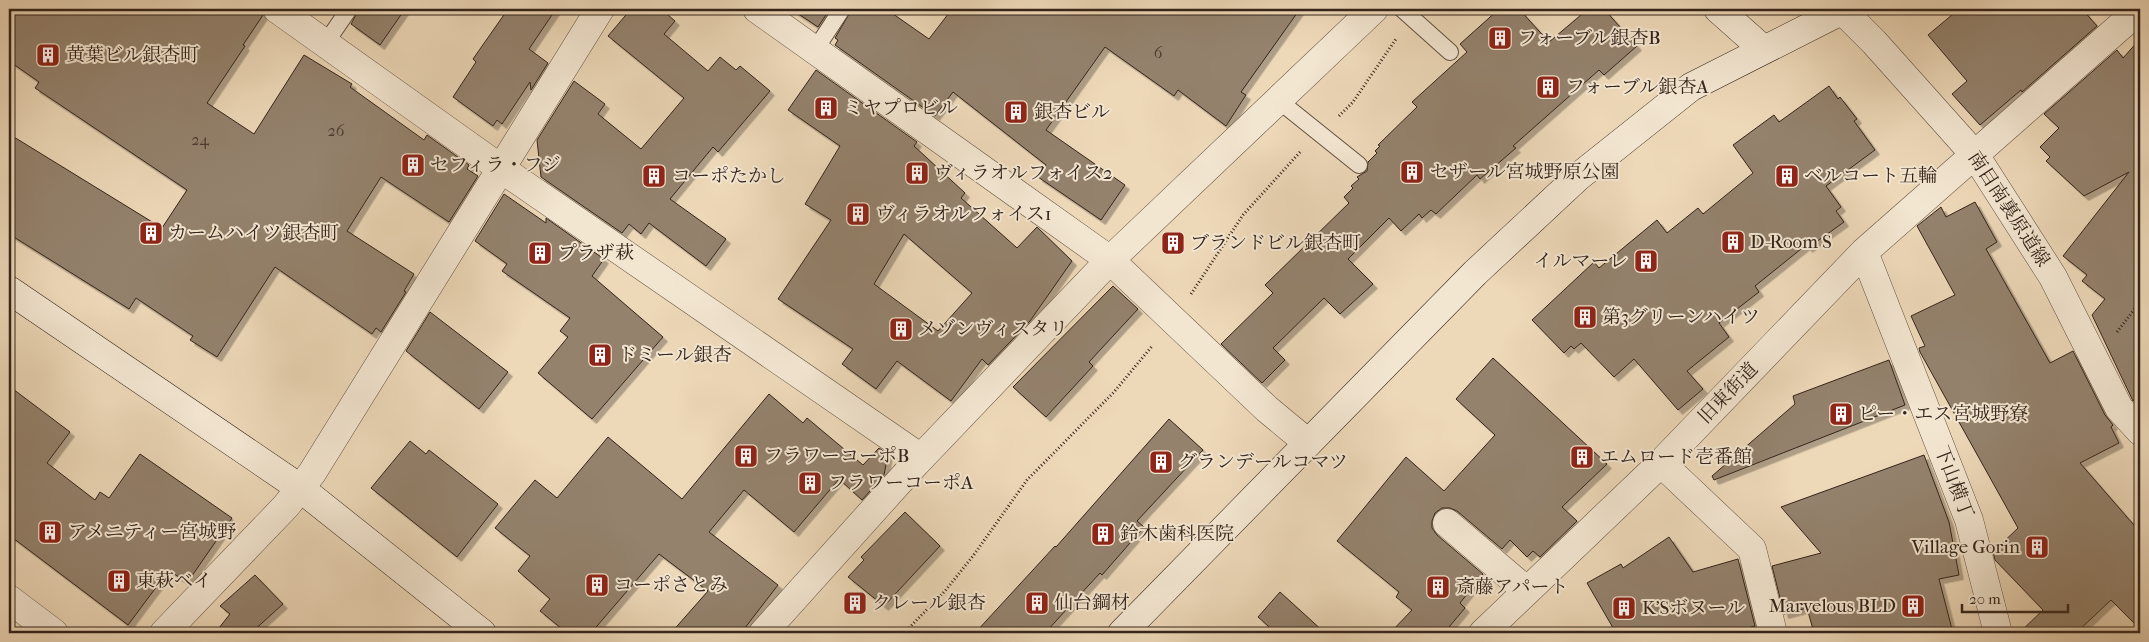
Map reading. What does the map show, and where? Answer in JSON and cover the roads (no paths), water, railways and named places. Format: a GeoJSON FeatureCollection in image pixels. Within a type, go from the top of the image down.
{"type":"FeatureCollection","features":[{"type":"Feature","properties":{"kind":"street"},"geometry":{"type":"LineString","coordinates":[[277,9],[500,168],[921,458]]}},
{"type":"Feature","properties":{"kind":"street"},"geometry":{"type":"LineString","coordinates":[[164,633],[286,506],[317,465],[600,9]]}},
{"type":"Feature","properties":{"kind":"street"},"geometry":{"type":"LineString","coordinates":[[757,9],[1110,260],[1267,409],[1308,443]]}},
{"type":"Feature","properties":{"kind":"street"},"geometry":{"type":"LineString","coordinates":[[763,633],[921,458],[1110,260],[1374,9]]}},
{"type":"Feature","properties":{"kind":"street"},"geometry":{"type":"LineString","coordinates":[[1718,9],[1764,50]]}},
{"type":"Feature","properties":{"kind":"street"},"geometry":{"type":"LineString","coordinates":[[1122,633],[1475,273],[1578,177],[1691,87],[1844,9]]}},
{"type":"Feature","properties":{"kind":"street","name":"南目南裏原道線"},"geometry":{"type":"LineString","coordinates":[[1844,9],[1976,155],[2053,277],[2119,408],[2140,431]]}},
{"type":"Feature","properties":{"kind":"street","name":"旧東街道"},"geometry":{"type":"LineString","coordinates":[[1482,633],[1661,463],[1864,252],[2140,9]]}},
{"type":"Feature","properties":{"kind":"street","name":"下山横丁"},"geometry":{"type":"LineString","coordinates":[[1864,252],[1969,520],[1998,633]]}},
{"type":"Feature","properties":{"kind":"street"},"geometry":{"type":"LineString","coordinates":[[9,290],[300,488],[482,633]]}},
{"type":"Feature","properties":{"kind":"street"},"geometry":{"type":"LineString","coordinates":[[1661,463],[1752,549],[1773,633]]}},
{"type":"Feature","properties":{"kind":"street"},"geometry":{"type":"LineString","coordinates":[[1447,523],[1527,591]]}},
{"type":"Feature","properties":{"kind":"street"},"geometry":{"type":"LineString","coordinates":[[9,599],[54,633]]}},
{"type":"Feature","properties":{"kind":"lane"},"geometry":{"type":"LineString","coordinates":[[325,44],[349,9]]}},
{"type":"Feature","properties":{"kind":"lane"},"geometry":{"type":"LineString","coordinates":[[815,50],[842,9]]}},
{"type":"Feature","properties":{"kind":"lane"},"geometry":{"type":"LineString","coordinates":[[1402,9],[1450,52]]}},
{"type":"Feature","properties":{"kind":"lane"},"geometry":{"type":"LineString","coordinates":[[1278,100],[1359,165]]}},
{"type":"Feature","properties":{"kind":"place","name":"フォーブル銀杏B"},"geometry":{"type":"Point","coordinates":[1500,38]}},
{"type":"Feature","properties":{"kind":"place","name":"黄葉ビル銀杏町"},"geometry":{"type":"Point","coordinates":[48,55]}},
{"type":"Feature","properties":{"kind":"place","name":"フォーブル銀杏A"},"geometry":{"type":"Point","coordinates":[1548,87]}},
{"type":"Feature","properties":{"kind":"place","name":"ミヤプロビル"},"geometry":{"type":"Point","coordinates":[826,108]}},
{"type":"Feature","properties":{"kind":"place","name":"銀杏ビル"},"geometry":{"type":"Point","coordinates":[1016,112]}},
{"type":"Feature","properties":{"kind":"place","name":"セフィラ・フジ"},"geometry":{"type":"Point","coordinates":[413,165]}},
{"type":"Feature","properties":{"kind":"place","name":"セザール宮城野原公園"},"geometry":{"type":"Point","coordinates":[1412,172]}},
{"type":"Feature","properties":{"kind":"place","name":"ヴィラオルフォイス2"},"geometry":{"type":"Point","coordinates":[917,173]}},
{"type":"Feature","properties":{"kind":"place","name":"コーポたかし"},"geometry":{"type":"Point","coordinates":[654,176]}},
{"type":"Feature","properties":{"kind":"place","name":"ベルコート五輪"},"geometry":{"type":"Point","coordinates":[1787,176]}},
{"type":"Feature","properties":{"kind":"place","name":"ヴィラオルフォイス1"},"geometry":{"type":"Point","coordinates":[858,214]}},
{"type":"Feature","properties":{"kind":"place","name":"カームハイツ銀杏町"},"geometry":{"type":"Point","coordinates":[151,233]}},
{"type":"Feature","properties":{"kind":"place","name":"D-Room S"},"geometry":{"type":"Point","coordinates":[1733,242]}},
{"type":"Feature","properties":{"kind":"place","name":"ブランドビル銀杏町"},"geometry":{"type":"Point","coordinates":[1173,243]}},
{"type":"Feature","properties":{"kind":"place","name":"プラザ萩"},"geometry":{"type":"Point","coordinates":[540,253]}},
{"type":"Feature","properties":{"kind":"place","name":"イルマーレ"},"geometry":{"type":"Point","coordinates":[1646,261]}},
{"type":"Feature","properties":{"kind":"place","name":"第3グリーンハイツ"},"geometry":{"type":"Point","coordinates":[1585,317]}},
{"type":"Feature","properties":{"kind":"place","name":"メゾンヴィスタリ"},"geometry":{"type":"Point","coordinates":[901,329]}},
{"type":"Feature","properties":{"kind":"place","name":"ドミール銀杏"},"geometry":{"type":"Point","coordinates":[600,355]}},
{"type":"Feature","properties":{"kind":"place","name":"ピー・エス宮城野寮"},"geometry":{"type":"Point","coordinates":[1841,414]}},
{"type":"Feature","properties":{"kind":"place","name":"フラワーコーポB"},"geometry":{"type":"Point","coordinates":[746,456]}},
{"type":"Feature","properties":{"kind":"place","name":"エムロード壱番館"},"geometry":{"type":"Point","coordinates":[1582,457]}},
{"type":"Feature","properties":{"kind":"place","name":"グランデールコマツ"},"geometry":{"type":"Point","coordinates":[1161,462]}},
{"type":"Feature","properties":{"kind":"place","name":"フラワーコーポA"},"geometry":{"type":"Point","coordinates":[810,483]}},
{"type":"Feature","properties":{"kind":"place","name":"アメニティー宮城野"},"geometry":{"type":"Point","coordinates":[50,532]}},
{"type":"Feature","properties":{"kind":"place","name":"鈴木歯科医院"},"geometry":{"type":"Point","coordinates":[1103,534]}},
{"type":"Feature","properties":{"kind":"place","name":"Village Gorin"},"geometry":{"type":"Point","coordinates":[2037,547]}},
{"type":"Feature","properties":{"kind":"place","name":"東萩ベイ"},"geometry":{"type":"Point","coordinates":[119,581]}},
{"type":"Feature","properties":{"kind":"place","name":"コーポさとみ"},"geometry":{"type":"Point","coordinates":[597,585]}},
{"type":"Feature","properties":{"kind":"place","name":"斎藤アパート"},"geometry":{"type":"Point","coordinates":[1438,587]}},
{"type":"Feature","properties":{"kind":"place","name":"クレール銀杏"},"geometry":{"type":"Point","coordinates":[855,603]}},
{"type":"Feature","properties":{"kind":"place","name":"仙台鋼材"},"geometry":{"type":"Point","coordinates":[1037,603]}},
{"type":"Feature","properties":{"kind":"place","name":"Marvelous BLD"},"geometry":{"type":"Point","coordinates":[1913,606]}},
{"type":"Feature","properties":{"kind":"place","name":"K'Sボヌール"},"geometry":{"type":"Point","coordinates":[1624,608]}}]}
